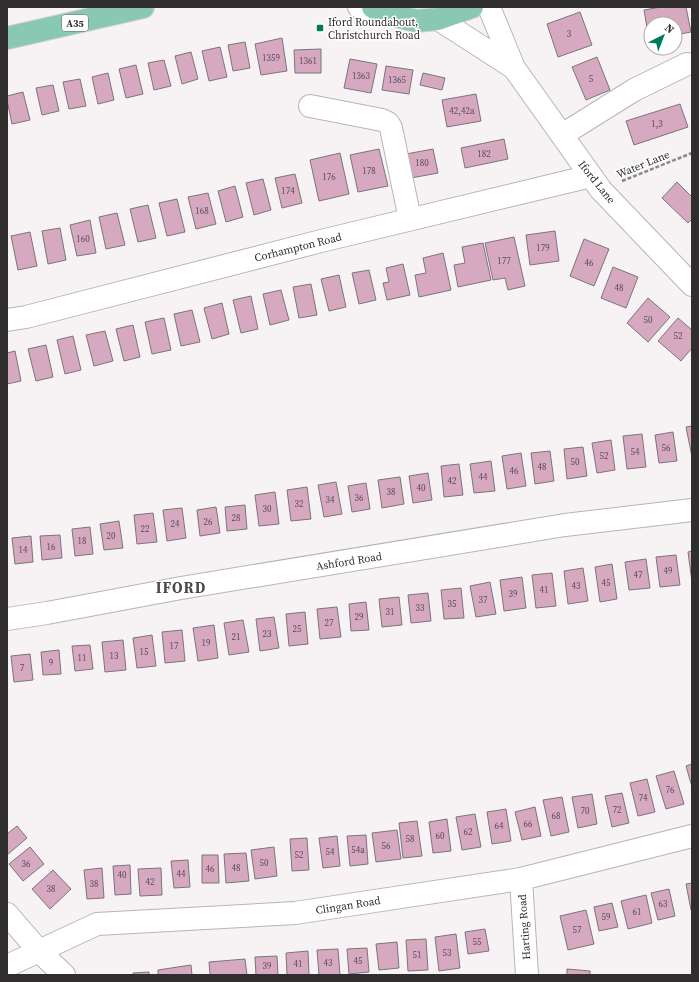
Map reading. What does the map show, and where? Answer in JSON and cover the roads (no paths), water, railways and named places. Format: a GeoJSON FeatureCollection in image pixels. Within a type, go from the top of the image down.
{"type":"FeatureCollection","features":[{"type":"Feature","properties":{"kind":"main road","name":"A35"},"geometry":{"type":"LineString","coordinates":[[7,38],[104,12],[143,7]]}},
{"type":"Feature","properties":{"kind":"main road"},"geometry":{"type":"LineString","coordinates":[[370,8],[416,21],[438,19],[472,7]]}},
{"type":"Feature","properties":{"kind":"street","name":"Iford Lane"},"geometry":{"type":"LineString","coordinates":[[489,7],[514,68],[596,183],[692,285]]}},
{"type":"Feature","properties":{"kind":"street","name":"Iford Lane"},"geometry":{"type":"LineString","coordinates":[[438,19],[514,68]]}},
{"type":"Feature","properties":{"kind":"street"},"geometry":{"type":"LineString","coordinates":[[562,135],[634,90],[687,64]]}},
{"type":"Feature","properties":{"kind":"street"},"geometry":{"type":"LineString","coordinates":[[310,106],[382,120],[388,123],[391,128],[410,219]]}},
{"type":"Feature","properties":{"kind":"street","name":"Corhampton Road"},"geometry":{"type":"LineString","coordinates":[[7,320],[26,317],[410,219],[596,183]]}},
{"type":"Feature","properties":{"kind":"street","name":"Ashford Road"},"geometry":{"type":"LineString","coordinates":[[7,619],[181,588],[558,527],[692,510]]}},
{"type":"Feature","properties":{"kind":"street","name":"Clingan Road"},"geometry":{"type":"LineString","coordinates":[[7,966],[97,924],[295,913],[520,879],[692,836]]}},
{"type":"Feature","properties":{"kind":"street","name":"Harting Road"},"geometry":{"type":"LineString","coordinates":[[520,879],[527,975]]}},
{"type":"Feature","properties":{"kind":"street"},"geometry":{"type":"LineString","coordinates":[[7,914],[39,951],[64,975]]}},
{"type":"Feature","properties":{"kind":"place","name":"Iford Roundabout, Christchurch Road"},"geometry":{"type":"Point","coordinates":[320,28]}},
{"type":"Feature","properties":{"kind":"district","name":"IFORD"},"geometry":{"type":"Point","coordinates":[181,588]}}]}
